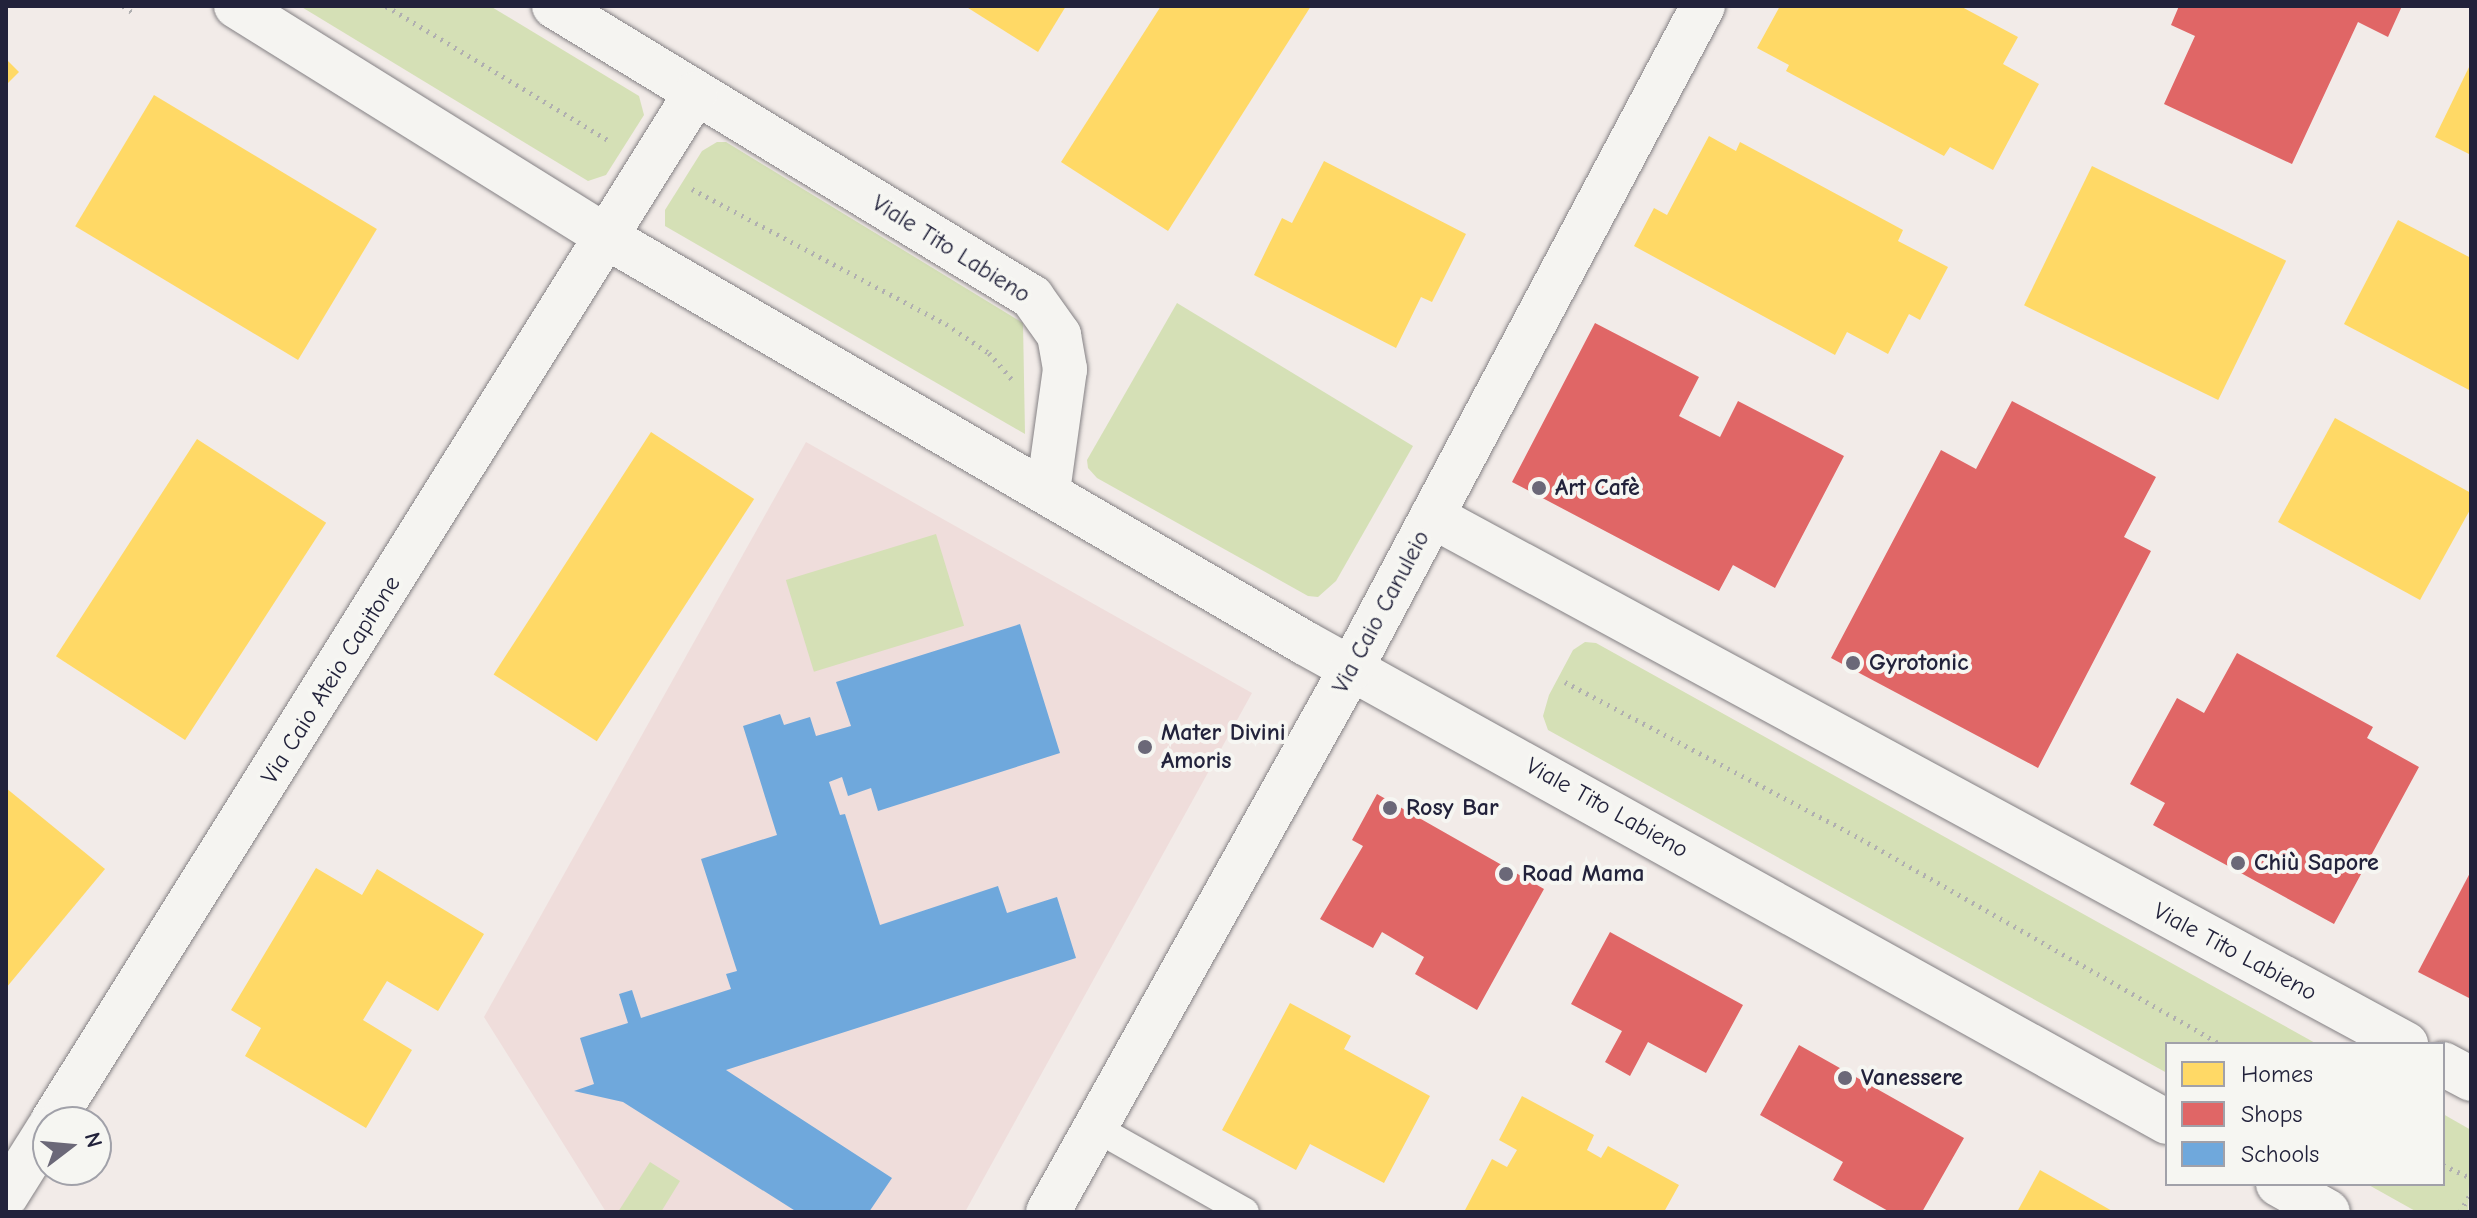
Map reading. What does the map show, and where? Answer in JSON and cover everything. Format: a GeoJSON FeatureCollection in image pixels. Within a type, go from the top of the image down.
{"type":"FeatureCollection","features":[{"type":"Feature","properties":{"kind":"street","name":"Viale Tito Labieno"},"geometry":{"type":"LineString","coordinates":[[236,6],[608,238],[1351,669],[2165,1121]]}},
{"type":"Feature","properties":{"kind":"street","name":"Viale Tito Labieno"},"geometry":{"type":"LineString","coordinates":[[554,6],[1032,297],[1053,323],[1063,352],[1060,423],[1048,491]]}},
{"type":"Feature","properties":{"kind":"street","name":"Via Caio Canuleio"},"geometry":{"type":"LineString","coordinates":[[1048,1212],[1351,669],[1703,6]]}},
{"type":"Feature","properties":{"kind":"street"},"geometry":{"type":"LineString","coordinates":[[608,238],[695,94]]}},
{"type":"Feature","properties":{"kind":"street","name":"Via Caio Ateio Capitone"},"geometry":{"type":"LineString","coordinates":[[62,1106],[608,238]]}},
{"type":"Feature","properties":{"kind":"street","name":"Viale Tito Labieno"},"geometry":{"type":"LineString","coordinates":[[1432,516],[2402,1042]]}},
{"type":"Feature","properties":{"kind":"street"},"geometry":{"type":"LineString","coordinates":[[2445,1065],[2471,1079]]}},
{"type":"Feature","properties":{"kind":"street"},"geometry":{"type":"LineString","coordinates":[[6,1196],[32,1155]]}},
{"type":"Feature","properties":{"kind":"street"},"geometry":{"type":"LineString","coordinates":[[2282,1186],[2328,1212]]}},
{"type":"Feature","properties":{"kind":"lane"},"geometry":{"type":"LineString","coordinates":[[1094,1127],[1245,1212]]}},
{"type":"Feature","properties":{"kind":"path"},"geometry":{"type":"LineString","coordinates":[[123,6],[132,12]]}},
{"type":"Feature","properties":{"kind":"path"},"geometry":{"type":"LineString","coordinates":[[386,6],[652,167],[946,324],[989,353],[1060,423]]}},
{"type":"Feature","properties":{"kind":"path"},"geometry":{"type":"LineString","coordinates":[[1565,682],[1861,839],[2217,1042]]}},
{"type":"Feature","properties":{"kind":"path"},"geometry":{"type":"LineString","coordinates":[[2445,1166],[2471,1178]]}},
{"type":"Feature","properties":{"kind":"path"},"geometry":{"type":"LineString","coordinates":[[2460,1212],[2471,1193]]}},
{"type":"Feature","properties":{"kind":"shaded area"},"geometry":{"type":"Polygon","coordinates":[[[806,442],[1252,693],[965,1212],[606,1212],[484,1017],[806,442]]]}},
{"type":"Feature","properties":{"kind":"green space"},"geometry":{"type":"Polygon","coordinates":[[[300,6],[490,6],[639,96],[644,115],[606,175],[588,181],[300,6]]]}},
{"type":"Feature","properties":{"kind":"green space"},"geometry":{"type":"Polygon","coordinates":[[[717,142],[726,142],[1023,323],[1025,434],[665,226],[665,210],[702,151],[717,142]]]}},
{"type":"Feature","properties":{"kind":"green space"},"geometry":{"type":"Polygon","coordinates":[[[1177,303],[1413,446],[1336,581],[1318,597],[1308,596],[1097,478],[1088,468],[1087,460],[1177,303]]]}},
{"type":"Feature","properties":{"kind":"green space"},"geometry":{"type":"Polygon","coordinates":[[[936,534],[964,626],[814,672],[786,580],[936,534]]]}},
{"type":"Feature","properties":{"kind":"green space"},"geometry":{"type":"Polygon","coordinates":[[[1585,642],[1596,643],[2313,1042],[2165,1042],[2165,1072],[1548,730],[1543,716],[1549,695],[1573,650],[1585,642]]]}},
{"type":"Feature","properties":{"kind":"green space"},"geometry":{"type":"Polygon","coordinates":[[[2445,1115],[2471,1130],[2468,1212],[2417,1212],[2371,1186],[2445,1186],[2445,1115]]]}},
{"type":"Feature","properties":{"kind":"green space"},"geometry":{"type":"Polygon","coordinates":[[[650,1162],[680,1181],[661,1212],[618,1212],[650,1162]]]}},
{"type":"Feature","properties":{"kind":"building: Homes"},"geometry":{"type":"Polygon","coordinates":[[[965,6],[1066,6],[1038,52],[965,6]]]}},
{"type":"Feature","properties":{"kind":"building: Homes"},"geometry":{"type":"Polygon","coordinates":[[[1161,6],[1311,6],[1168,231],[1061,162],[1161,6]]]}},
{"type":"Feature","properties":{"kind":"building: Homes"},"geometry":{"type":"Polygon","coordinates":[[[1780,6],[1960,6],[2018,37],[2003,64],[2039,84],[1993,170],[1950,147],[1944,156],[1786,71],[1789,65],[1757,48],[1780,6]]]}},
{"type":"Feature","properties":{"kind":"building: Homes"},"geometry":{"type":"Polygon","coordinates":[[[6,59],[19,72],[6,85],[6,59]]]}},
{"type":"Feature","properties":{"kind":"building: Homes"},"geometry":{"type":"Polygon","coordinates":[[[2471,63],[2471,155],[2435,137],[2471,63]]]}},
{"type":"Feature","properties":{"kind":"building: Homes"},"geometry":{"type":"Polygon","coordinates":[[[154,95],[377,229],[298,360],[75,226],[154,95]]]}},
{"type":"Feature","properties":{"kind":"building: Homes"},"geometry":{"type":"Polygon","coordinates":[[[1709,136],[1736,151],[1740,142],[1903,230],[1898,241],[1948,267],[1920,320],[1909,314],[1888,354],[1847,332],[1835,355],[1634,246],[1654,208],[1667,215],[1709,136]]]}},
{"type":"Feature","properties":{"kind":"building: Homes"},"geometry":{"type":"Polygon","coordinates":[[[1324,161],[1466,234],[1432,302],[1421,297],[1396,348],[1254,275],[1282,218],[1292,223],[1324,161]]]}},
{"type":"Feature","properties":{"kind":"building: Homes"},"geometry":{"type":"Polygon","coordinates":[[[2092,166],[2286,261],[2218,400],[2024,305],[2092,166]]]}},
{"type":"Feature","properties":{"kind":"building: Homes"},"geometry":{"type":"Polygon","coordinates":[[[2398,220],[2471,258],[2471,391],[2344,324],[2398,220]]]}},
{"type":"Feature","properties":{"kind":"building: Homes"},"geometry":{"type":"Polygon","coordinates":[[[2335,418],[2471,493],[2471,508],[2420,600],[2278,522],[2335,418]]]}},
{"type":"Feature","properties":{"kind":"building: Homes"},"geometry":{"type":"Polygon","coordinates":[[[651,432],[754,499],[597,741],[494,674],[651,432]]]}},
{"type":"Feature","properties":{"kind":"building: Homes"},"geometry":{"type":"Polygon","coordinates":[[[197,439],[326,523],[185,740],[56,656],[197,439]]]}},
{"type":"Feature","properties":{"kind":"building: Homes"},"geometry":{"type":"Polygon","coordinates":[[[6,788],[105,869],[6,988],[6,788]]]}},
{"type":"Feature","properties":{"kind":"building: Homes"},"geometry":{"type":"Polygon","coordinates":[[[316,868],[362,895],[377,869],[484,934],[438,1011],[387,981],[363,1020],[412,1050],[366,1128],[245,1056],[261,1028],[231,1010],[316,868]]]}},
{"type":"Feature","properties":{"kind":"building: Homes"},"geometry":{"type":"Polygon","coordinates":[[[1290,1003],[1351,1036],[1344,1049],[1430,1096],[1384,1183],[1310,1144],[1296,1170],[1222,1130],[1290,1003]]]}},
{"type":"Feature","properties":{"kind":"building: Homes"},"geometry":{"type":"Polygon","coordinates":[[[1522,1096],[1594,1135],[1587,1150],[1601,1158],[1608,1146],[1679,1185],[1664,1212],[1464,1212],[1492,1159],[1507,1167],[1517,1150],[1499,1140],[1522,1096]]]}},
{"type":"Feature","properties":{"kind":"building: Homes"},"geometry":{"type":"Polygon","coordinates":[[[2040,1170],[2114,1212],[2017,1212],[2040,1170]]]}},
{"type":"Feature","properties":{"kind":"building: Shops"},"geometry":{"type":"Polygon","coordinates":[[[2179,6],[2402,6],[2388,37],[2358,22],[2292,164],[2164,104],[2195,36],[2171,25],[2179,6]]]}},
{"type":"Feature","properties":{"kind":"building: Shops"},"geometry":{"type":"Polygon","coordinates":[[[1595,323],[1699,377],[1679,416],[1720,437],[1738,401],[1844,456],[1775,588],[1733,565],[1719,591],[1512,482],[1595,323]]]}},
{"type":"Feature","properties":{"kind":"building: Shops"},"geometry":{"type":"Polygon","coordinates":[[[2012,401],[2156,477],[2124,537],[2151,551],[2038,768],[1831,658],[1941,450],[1976,469],[2012,401]]]}},
{"type":"Feature","properties":{"kind":"building: Shops"},"geometry":{"type":"Polygon","coordinates":[[[2237,653],[2373,727],[2367,738],[2419,767],[2334,924],[2153,825],[2165,803],[2130,784],[2177,698],[2204,713],[2237,653]]]}},
{"type":"Feature","properties":{"kind":"building: Shops"},"geometry":{"type":"Polygon","coordinates":[[[1377,794],[1544,889],[1477,1010],[1415,974],[1424,957],[1382,932],[1373,948],[1320,919],[1363,846],[1352,840],[1377,794]]]}},
{"type":"Feature","properties":{"kind":"building: Shops"},"geometry":{"type":"Polygon","coordinates":[[[2471,871],[2471,999],[2418,972],[2471,871]]]}},
{"type":"Feature","properties":{"kind":"building: Shops"},"geometry":{"type":"Polygon","coordinates":[[[1610,932],[1743,1005],[1706,1073],[1648,1042],[1630,1076],[1605,1062],[1622,1031],[1571,1004],[1610,932]]]}},
{"type":"Feature","properties":{"kind":"building: Shops"},"geometry":{"type":"Polygon","coordinates":[[[1799,1045],[1964,1138],[1922,1212],[1890,1212],[1833,1180],[1843,1162],[1760,1115],[1799,1045]]]}},
{"type":"Feature","properties":{"kind":"building: Schools"},"geometry":{"type":"Polygon","coordinates":[[[1020,624],[1060,753],[878,811],[871,788],[848,796],[842,777],[829,782],[840,815],[845,814],[880,925],[998,886],[1007,913],[1057,897],[1076,958],[726,1070],[892,1178],[869,1212],[797,1212],[623,1102],[574,1091],[594,1084],[580,1038],[628,1023],[619,994],[632,990],[641,1018],[731,989],[726,974],[737,971],[701,859],[777,835],[743,726],[780,714],[784,725],[810,717],[816,736],[851,726],[836,682],[1020,624]]]}},
{"type":"Feature","properties":{"kind":"place","name":"Art Cafè"},"geometry":{"type":"Point","coordinates":[1539,488]}},
{"type":"Feature","properties":{"kind":"place","name":"Gyrotonic"},"geometry":{"type":"Point","coordinates":[1853,663]}},
{"type":"Feature","properties":{"kind":"place","name":"Mater Divini Amoris"},"geometry":{"type":"Point","coordinates":[1145,747]}},
{"type":"Feature","properties":{"kind":"place","name":"Rosy Bar"},"geometry":{"type":"Point","coordinates":[1390,808]}},
{"type":"Feature","properties":{"kind":"place","name":"Chiù Sapore"},"geometry":{"type":"Point","coordinates":[2238,863]}},
{"type":"Feature","properties":{"kind":"place","name":"Road Mama"},"geometry":{"type":"Point","coordinates":[1506,874]}},
{"type":"Feature","properties":{"kind":"place","name":"Vanessere"},"geometry":{"type":"Point","coordinates":[1845,1078]}}]}
